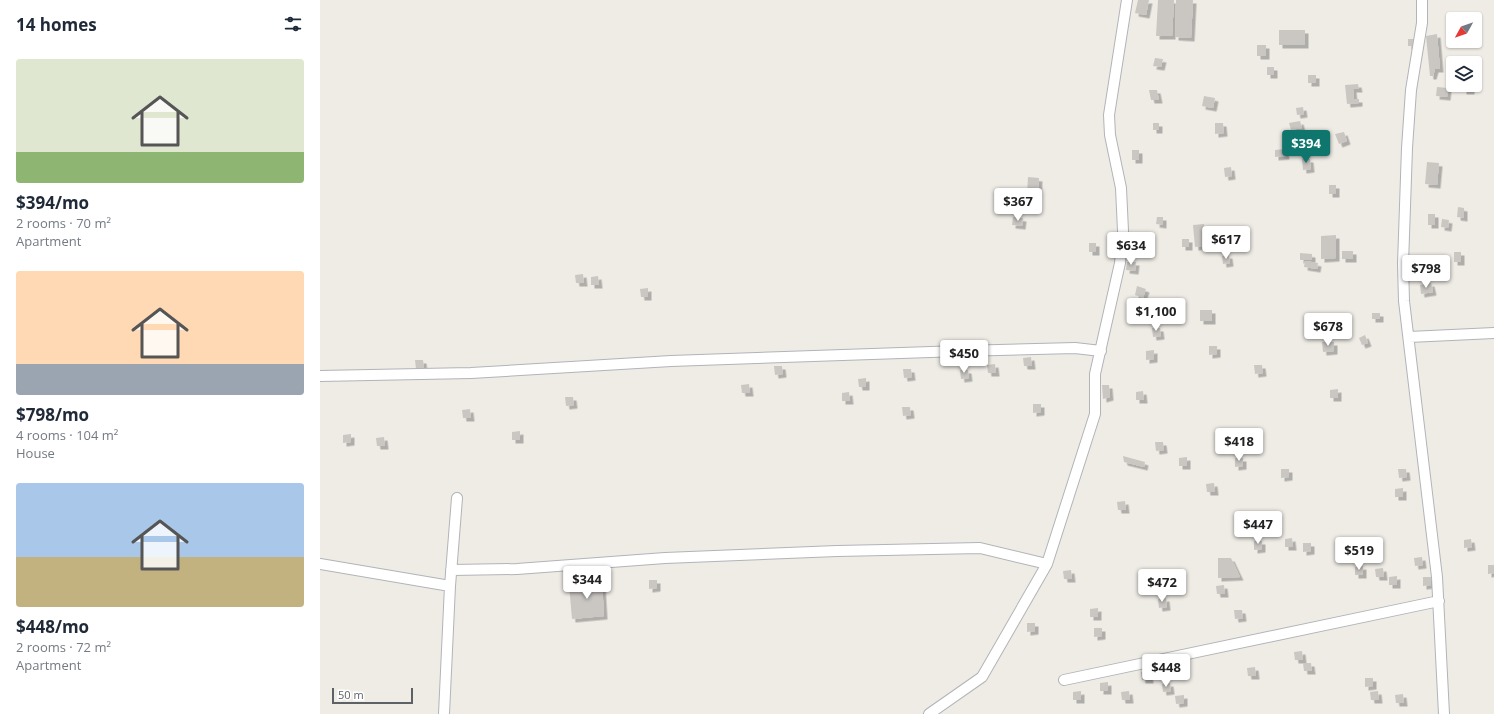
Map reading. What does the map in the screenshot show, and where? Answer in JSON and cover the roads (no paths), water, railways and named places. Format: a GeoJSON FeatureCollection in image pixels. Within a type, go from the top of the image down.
{"type":"FeatureCollection","features":[{"type":"Feature","properties":{"kind":"street"},"geometry":{"type":"LineString","coordinates":[[929,714],[982,677],[1047,564],[1095,414],[1095,374],[1120,263],[1123,231],[1121,188],[1110,135],[1109,115],[1127,0]]}},
{"type":"Feature","properties":{"kind":"street"},"geometry":{"type":"LineString","coordinates":[[1422,0],[1422,23],[1418,56],[1411,90],[1403,264],[1404,300],[1439,601],[1444,714]]}},
{"type":"Feature","properties":{"kind":"street"},"geometry":{"type":"LineString","coordinates":[[1409,337],[1494,333]]}},
{"type":"Feature","properties":{"kind":"street"},"geometry":{"type":"LineString","coordinates":[[320,376],[471,372],[671,361],[952,351],[1075,348],[1101,351]]}},
{"type":"Feature","properties":{"kind":"street"},"geometry":{"type":"LineString","coordinates":[[444,714],[450,586],[457,498]]}},
{"type":"Feature","properties":{"kind":"street"},"geometry":{"type":"LineString","coordinates":[[451,570],[517,569],[665,558],[837,551],[980,548],[1047,564]]}},
{"type":"Feature","properties":{"kind":"street"},"geometry":{"type":"LineString","coordinates":[[320,564],[450,586]]}},
{"type":"Feature","properties":{"kind":"street"},"geometry":{"type":"LineString","coordinates":[[1064,680],[1439,601]]}}]}
